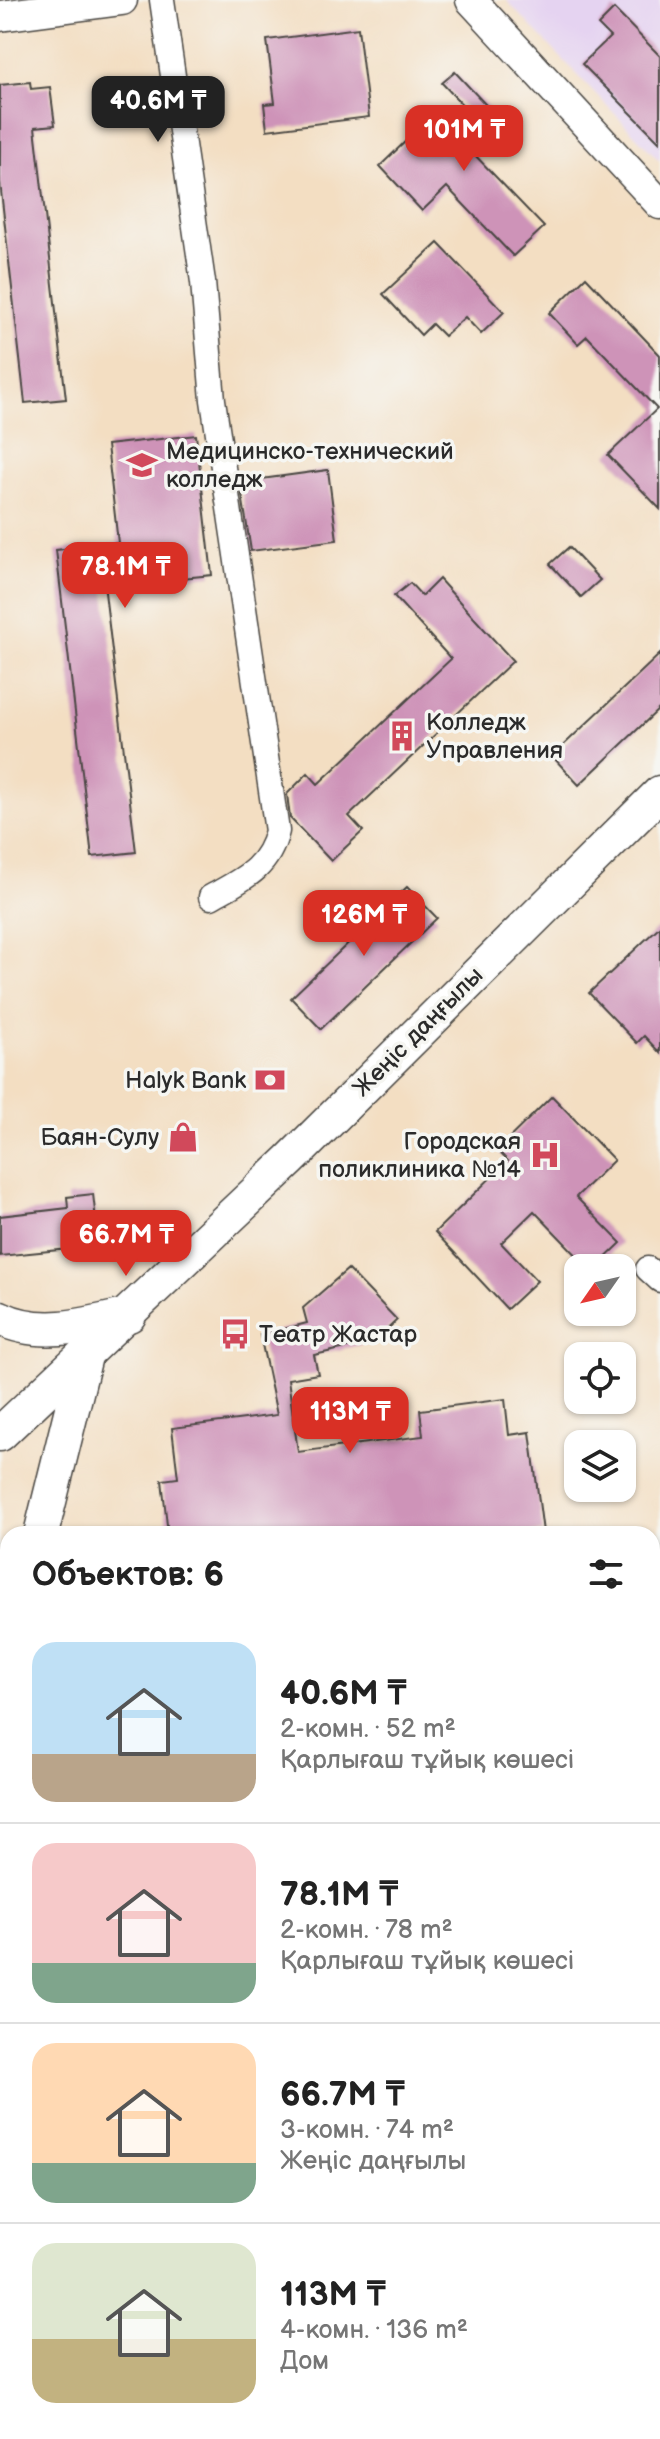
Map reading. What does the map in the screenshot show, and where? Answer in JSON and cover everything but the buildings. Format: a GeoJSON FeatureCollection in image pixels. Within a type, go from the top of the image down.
{"type":"FeatureCollection","features":[{"type":"Feature","properties":{"kind":"main road","name":"Жеңіс даңғылы"},"geometry":{"type":"LineString","coordinates":[[0,1434],[129,1315],[660,793]]}},
{"type":"Feature","properties":{"kind":"main road"},"geometry":{"type":"LineString","coordinates":[[0,1318],[17,1326],[75,1327],[129,1315]]}},
{"type":"Feature","properties":{"kind":"main road"},"geometry":{"type":"LineString","coordinates":[[43,1526],[85,1356]]}},
{"type":"Feature","properties":{"kind":"street"},"geometry":{"type":"LineString","coordinates":[[0,16],[122,0]]}},
{"type":"Feature","properties":{"kind":"street"},"geometry":{"type":"LineString","coordinates":[[162,0],[203,282],[213,400],[277,831],[273,851],[257,871],[211,897]]}},
{"type":"Feature","properties":{"kind":"street"},"geometry":{"type":"LineString","coordinates":[[471,0],[660,204]]}},
{"type":"Feature","properties":{"kind":"shaded area"},"geometry":{"type":"Polygon","coordinates":[[[506,0],[660,0],[660,161],[506,0]]]}},
{"type":"Feature","properties":{"kind":"place","name":"Медицинско-технический колледж"},"geometry":{"type":"Point","coordinates":[142,465]}},
{"type":"Feature","properties":{"kind":"place","name":"Колледж Управления"},"geometry":{"type":"Point","coordinates":[402,736]}},
{"type":"Feature","properties":{"kind":"place","name":"Halyk Bank"},"geometry":{"type":"Point","coordinates":[270,1080]}},
{"type":"Feature","properties":{"kind":"place","name":"Баян-Сулу"},"geometry":{"type":"Point","coordinates":[183,1137]}},
{"type":"Feature","properties":{"kind":"place","name":"Городская поликлиника №14"},"geometry":{"type":"Point","coordinates":[545,1155]}},
{"type":"Feature","properties":{"kind":"place","name":"Театр Жастар"},"geometry":{"type":"Point","coordinates":[235,1334]}}]}
